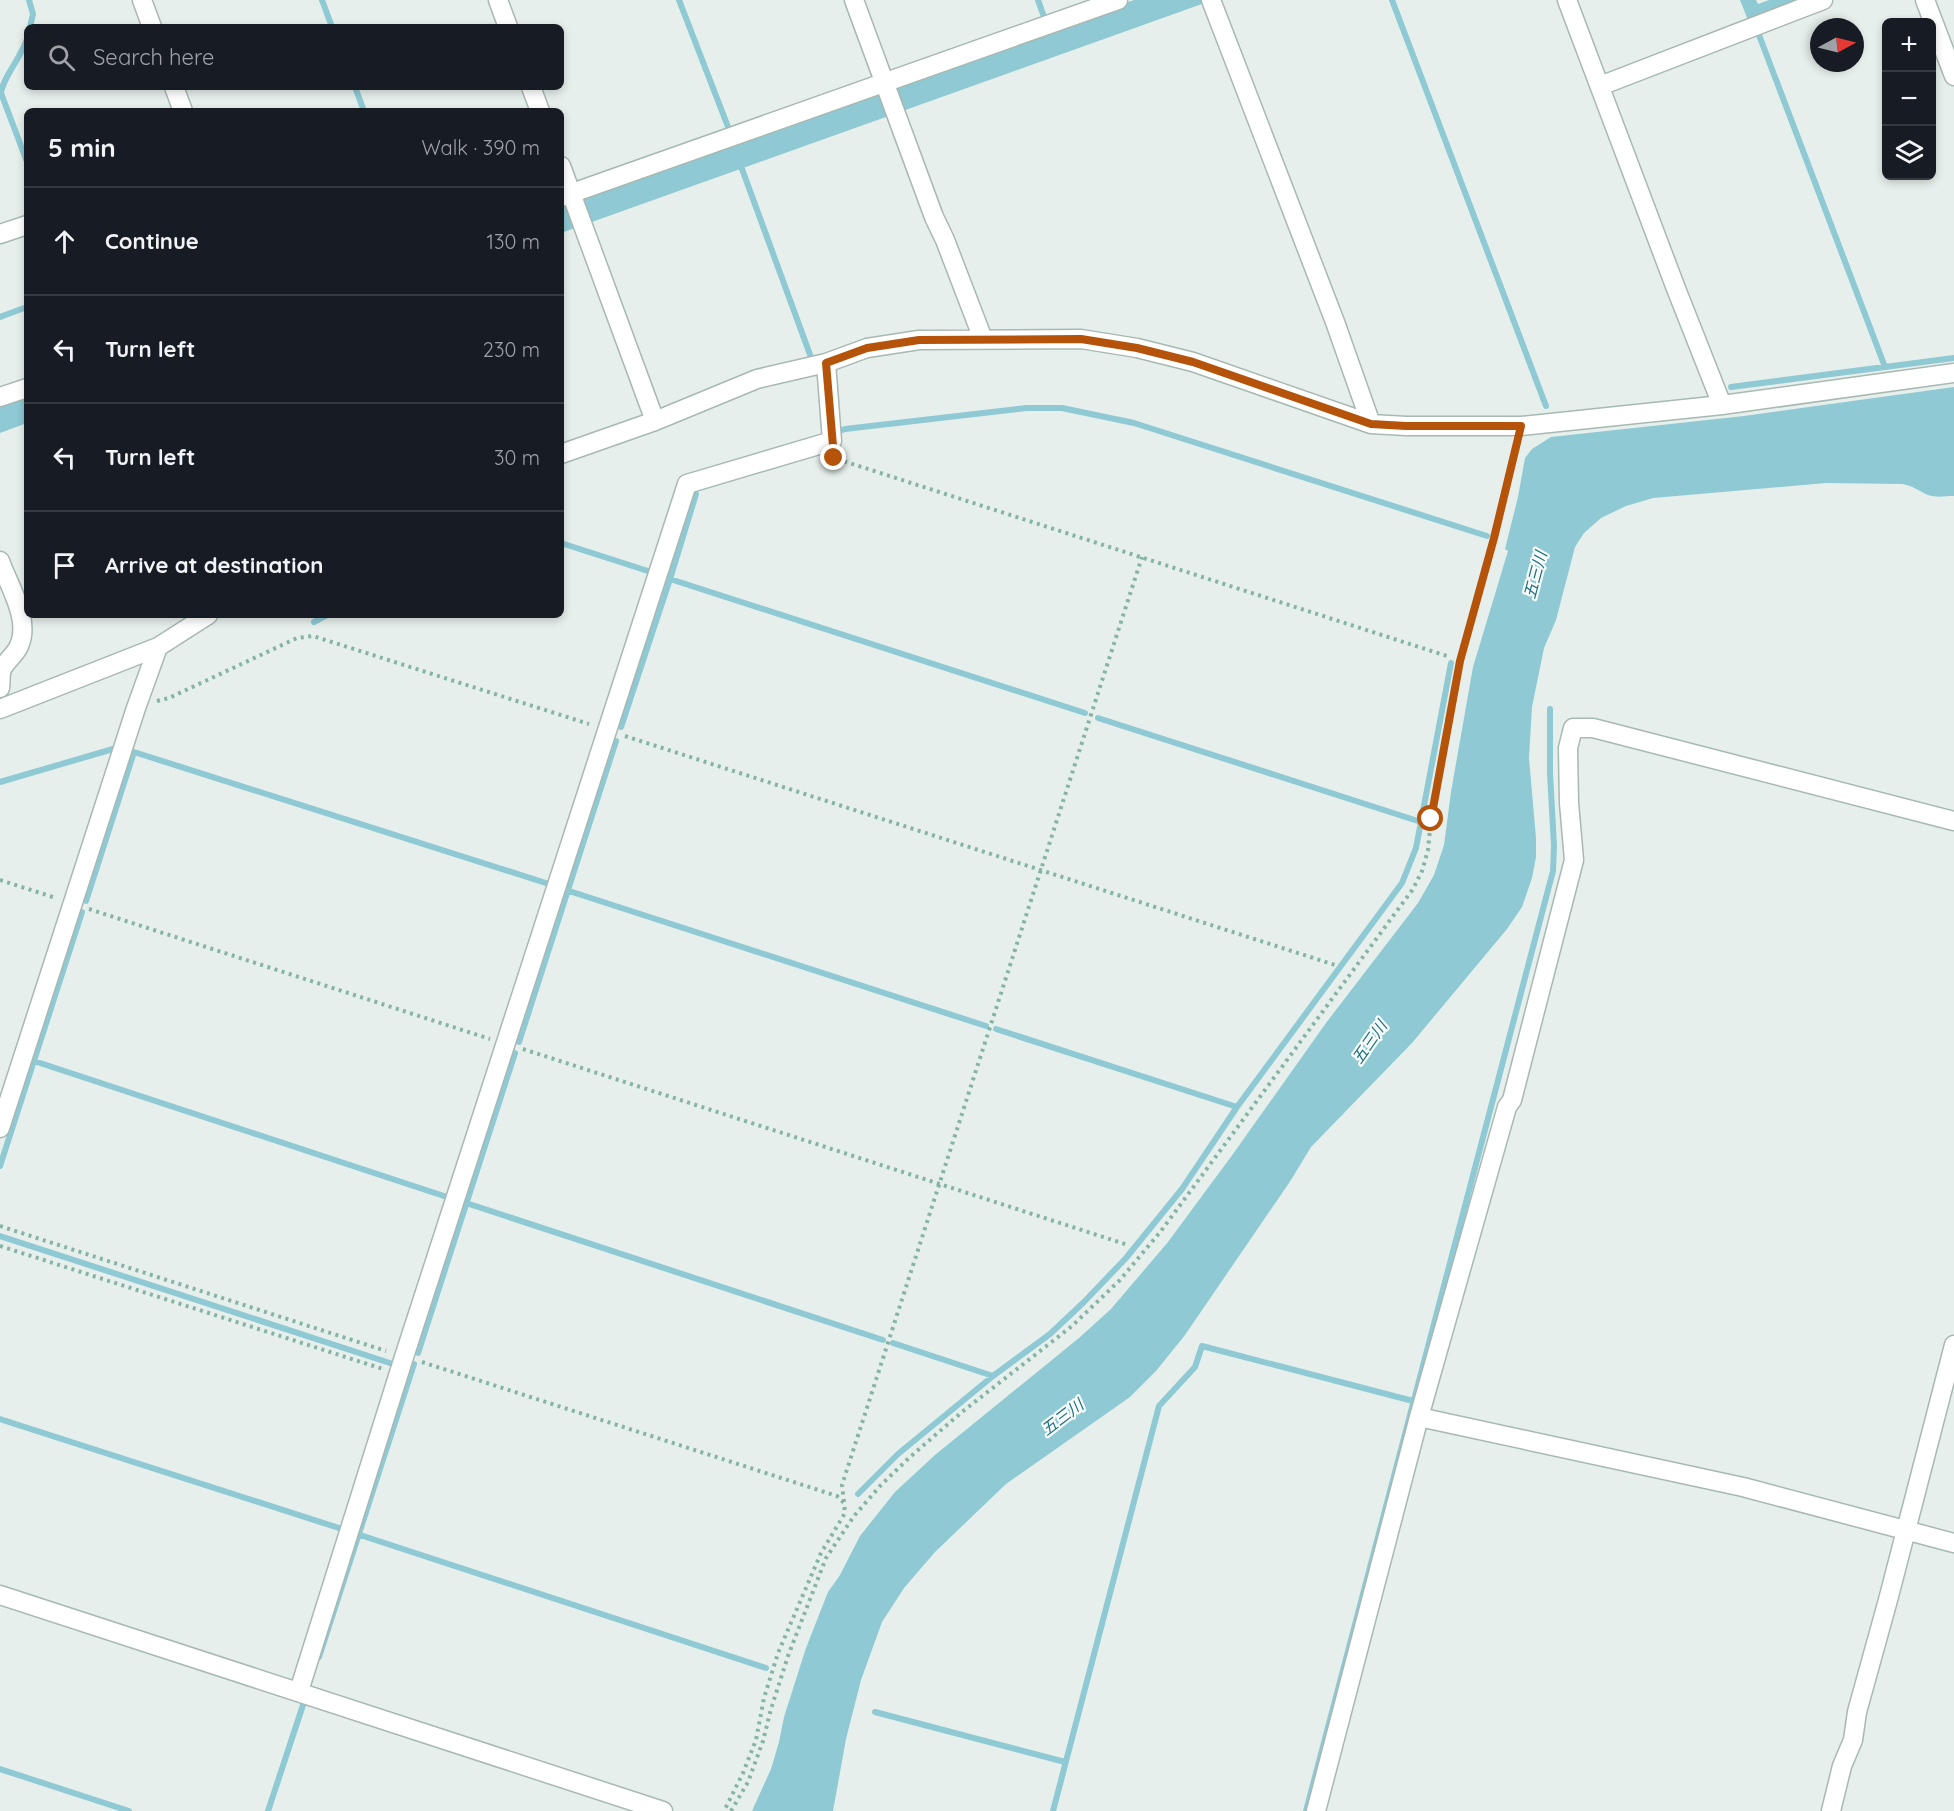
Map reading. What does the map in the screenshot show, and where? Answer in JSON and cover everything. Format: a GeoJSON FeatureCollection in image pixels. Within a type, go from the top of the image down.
{"type":"FeatureCollection","features":[{"type":"Feature","properties":{"kind":"street"},"geometry":{"type":"LineString","coordinates":[[142,0],[151,24]]}},
{"type":"Feature","properties":{"kind":"street"},"geometry":{"type":"LineString","coordinates":[[498,0],[507,24]]}},
{"type":"Feature","properties":{"kind":"street"},"geometry":{"type":"LineString","coordinates":[[854,0],[934,217],[983,339]]}},
{"type":"Feature","properties":{"kind":"street"},"geometry":{"type":"LineString","coordinates":[[655,421],[585,231],[566,196],[1118,0]]}},
{"type":"Feature","properties":{"kind":"street"},"geometry":{"type":"LineString","coordinates":[[1211,0],[1335,322],[1371,424]]}},
{"type":"Feature","properties":{"kind":"street"},"geometry":{"type":"LineString","coordinates":[[1567,0],[1722,405]]}},
{"type":"Feature","properties":{"kind":"street"},"geometry":{"type":"LineString","coordinates":[[1600,86],[1823,0]]}},
{"type":"Feature","properties":{"kind":"street"},"geometry":{"type":"LineString","coordinates":[[1925,0],[1954,76]]}},
{"type":"Feature","properties":{"kind":"street"},"geometry":{"type":"LineString","coordinates":[[175,90],[182,108]]}},
{"type":"Feature","properties":{"kind":"street"},"geometry":{"type":"LineString","coordinates":[[532,90],[539,108]]}},
{"type":"Feature","properties":{"kind":"street"},"geometry":{"type":"LineString","coordinates":[[0,234],[24,226]]}},
{"type":"Feature","properties":{"kind":"street"},"geometry":{"type":"LineString","coordinates":[[564,453],[655,421],[757,379],[826,363],[867,348],[919,340],[1081,339],[1137,348],[1193,362],[1371,424],[1406,426],[1521,426],[1722,405],[1954,373]]}},
{"type":"Feature","properties":{"kind":"street"},"geometry":{"type":"LineString","coordinates":[[299,1691],[401,1365],[687,484],[832,441],[826,363]]}},
{"type":"Feature","properties":{"kind":"street"},"geometry":{"type":"LineString","coordinates":[[0,397],[24,389]]}},
{"type":"Feature","properties":{"kind":"street"},"geometry":{"type":"LineString","coordinates":[[0,561],[19,611],[22,636],[18,648],[2,669],[0,688]]}},
{"type":"Feature","properties":{"kind":"street"},"geometry":{"type":"LineString","coordinates":[[0,709],[158,647],[203,618]]}},
{"type":"Feature","properties":{"kind":"street"},"geometry":{"type":"LineString","coordinates":[[0,1128],[136,708],[158,647]]}},
{"type":"Feature","properties":{"kind":"street"},"geometry":{"type":"LineString","coordinates":[[1316,1811],[1419,1417],[1507,1107],[1512,1100],[1574,860],[1569,803],[1568,748],[1573,728],[1593,728],[1954,821]]}},
{"type":"Feature","properties":{"kind":"street"},"geometry":{"type":"LineString","coordinates":[[1831,1811],[1842,1766],[1853,1740],[1857,1712],[1954,1345]]}},
{"type":"Feature","properties":{"kind":"street"},"geometry":{"type":"LineString","coordinates":[[1419,1417],[1743,1487],[1954,1543]]}},
{"type":"Feature","properties":{"kind":"street"},"geometry":{"type":"LineString","coordinates":[[0,1595],[663,1811]]}},
{"type":"Feature","properties":{"kind":"path"},"geometry":{"type":"LineString","coordinates":[[731,1811],[748,1782],[788,1656],[825,1558],[854,1516],[910,1457],[962,1412],[1072,1326],[1120,1280],[1161,1231],[1413,889],[1422,872],[1428,850],[1431,819],[1460,661],[1494,538],[1521,426]]}},
{"type":"Feature","properties":{"kind":"path"},"geometry":{"type":"LineString","coordinates":[[832,441],[834,458],[1450,657]]}},
{"type":"Feature","properties":{"kind":"path"},"geometry":{"type":"LineString","coordinates":[[724,1811],[756,1740],[764,1698],[778,1653],[821,1553],[845,1512],[842,1485],[1142,557]]}},
{"type":"Feature","properties":{"kind":"path"},"geometry":{"type":"LineString","coordinates":[[136,708],[170,698],[297,638],[313,636],[1335,965]]}},
{"type":"Feature","properties":{"kind":"path"},"geometry":{"type":"LineString","coordinates":[[0,880],[1128,1245]]}},
{"type":"Feature","properties":{"kind":"path"},"geometry":{"type":"LineString","coordinates":[[0,1226],[401,1365]]}},
{"type":"Feature","properties":{"kind":"path"},"geometry":{"type":"LineString","coordinates":[[0,1246],[837,1496],[844,1503]]}},
{"type":"Feature","properties":{"kind":"water"},"geometry":{"type":"Polygon","coordinates":[[[1134,0],[1213,0],[564,232],[564,203],[1134,0]]]}},
{"type":"Feature","properties":{"kind":"water"},"geometry":{"type":"Polygon","coordinates":[[[1740,0],[1756,0],[1758,4],[1769,0],[1801,0],[1748,20],[1740,0]]]}},
{"type":"Feature","properties":{"kind":"water","name":"五三川"},"geometry":{"type":"Polygon","coordinates":[[[1954,387],[1954,496],[1931,496],[1903,484],[1826,483],[1653,498],[1626,506],[1601,518],[1584,533],[1575,547],[1556,620],[1544,648],[1532,707],[1529,758],[1536,857],[1532,878],[1522,907],[1507,929],[1412,1043],[1311,1147],[1185,1335],[1156,1371],[1130,1397],[1006,1484],[935,1552],[904,1588],[882,1622],[861,1680],[846,1739],[833,1811],[752,1811],[771,1769],[784,1717],[806,1648],[828,1592],[840,1575],[860,1536],[895,1492],[935,1455],[1079,1338],[1111,1309],[1168,1242],[1326,1023],[1418,903],[1434,875],[1444,845],[1473,667],[1508,551],[1505,549],[1525,458],[1532,449],[1551,437],[1744,416],[1954,387]]]}},
{"type":"Feature","properties":{"kind":"water"},"geometry":{"type":"Polygon","coordinates":[[[24,395],[24,424],[0,433],[0,403],[24,395]]]}},
{"type":"Feature","properties":{"kind":"waterway"},"geometry":{"type":"LineString","coordinates":[[29,0],[33,14],[31,24]]}},
{"type":"Feature","properties":{"kind":"waterway"},"geometry":{"type":"LineString","coordinates":[[322,0],[331,24]]}},
{"type":"Feature","properties":{"kind":"waterway"},"geometry":{"type":"LineString","coordinates":[[679,0],[730,132]]}},
{"type":"Feature","properties":{"kind":"waterway"},"geometry":{"type":"LineString","coordinates":[[1038,0],[1044,17]]}},
{"type":"Feature","properties":{"kind":"waterway"},"geometry":{"type":"LineString","coordinates":[[1392,0],[1546,406]]}},
{"type":"Feature","properties":{"kind":"waterway"},"geometry":{"type":"LineString","coordinates":[[1759,35],[1885,367]]}},
{"type":"Feature","properties":{"kind":"waterway"},"geometry":{"type":"LineString","coordinates":[[24,46],[5,80],[1,93],[24,154]]}},
{"type":"Feature","properties":{"kind":"waterway"},"geometry":{"type":"LineString","coordinates":[[356,90],[363,108]]}},
{"type":"Feature","properties":{"kind":"waterway"},"geometry":{"type":"LineString","coordinates":[[742,169],[812,360]]}},
{"type":"Feature","properties":{"kind":"waterway"},"geometry":{"type":"LineString","coordinates":[[0,317],[24,308]]}},
{"type":"Feature","properties":{"kind":"waterway"},"geometry":{"type":"LineString","coordinates":[[1731,387],[1954,358]]}},
{"type":"Feature","properties":{"kind":"waterway"},"geometry":{"type":"LineString","coordinates":[[837,432],[845,429],[1026,408],[1062,408],[1134,423],[1487,536]]}},
{"type":"Feature","properties":{"kind":"waterway"},"geometry":{"type":"LineString","coordinates":[[621,727],[696,494]]}},
{"type":"Feature","properties":{"kind":"waterway"},"geometry":{"type":"LineString","coordinates":[[564,544],[651,572]]}},
{"type":"Feature","properties":{"kind":"waterway"},"geometry":{"type":"LineString","coordinates":[[670,579],[1085,713]]}},
{"type":"Feature","properties":{"kind":"waterway"},"geometry":{"type":"LineString","coordinates":[[314,622],[321,618]]}},
{"type":"Feature","properties":{"kind":"waterway"},"geometry":{"type":"LineString","coordinates":[[858,1494],[898,1454],[993,1376],[1050,1334],[1126,1258],[1182,1189],[1237,1107],[1402,883],[1416,848],[1451,663]]}},
{"type":"Feature","properties":{"kind":"waterway"},"geometry":{"type":"LineString","coordinates":[[1306,1811],[1553,871],[1550,709]]}},
{"type":"Feature","properties":{"kind":"waterway"},"geometry":{"type":"LineString","coordinates":[[1098,718],[1421,822]]}},
{"type":"Feature","properties":{"kind":"waterway"},"geometry":{"type":"LineString","coordinates":[[519,1042],[616,741]]}},
{"type":"Feature","properties":{"kind":"waterway"},"geometry":{"type":"LineString","coordinates":[[0,782],[113,749]]}},
{"type":"Feature","properties":{"kind":"waterway"},"geometry":{"type":"LineString","coordinates":[[86,901],[134,752],[549,884]]}},
{"type":"Feature","properties":{"kind":"waterway"},"geometry":{"type":"LineString","coordinates":[[563,889],[986,1026]]}},
{"type":"Feature","properties":{"kind":"waterway"},"geometry":{"type":"LineString","coordinates":[[0,1166],[82,912]]}},
{"type":"Feature","properties":{"kind":"waterway"},"geometry":{"type":"LineString","coordinates":[[996,1029],[1237,1107]]}},
{"type":"Feature","properties":{"kind":"waterway"},"geometry":{"type":"LineString","coordinates":[[418,1353],[515,1053]]}},
{"type":"Feature","properties":{"kind":"waterway"},"geometry":{"type":"LineString","coordinates":[[34,1061],[450,1198]]}},
{"type":"Feature","properties":{"kind":"waterway"},"geometry":{"type":"LineString","coordinates":[[460,1201],[883,1340]]}},
{"type":"Feature","properties":{"kind":"waterway"},"geometry":{"type":"LineString","coordinates":[[0,1236],[393,1364]]}},
{"type":"Feature","properties":{"kind":"waterway"},"geometry":{"type":"LineString","coordinates":[[893,1343],[993,1376]]}},
{"type":"Feature","properties":{"kind":"waterway"},"geometry":{"type":"LineString","coordinates":[[1053,1811],[1159,1406],[1195,1367],[1202,1346],[1413,1401]]}},
{"type":"Feature","properties":{"kind":"waterway"},"geometry":{"type":"LineString","coordinates":[[319,1657],[414,1364]]}},
{"type":"Feature","properties":{"kind":"waterway"},"geometry":{"type":"LineString","coordinates":[[0,1419],[342,1529]]}},
{"type":"Feature","properties":{"kind":"waterway"},"geometry":{"type":"LineString","coordinates":[[354,1533],[766,1668]]}},
{"type":"Feature","properties":{"kind":"waterway"},"geometry":{"type":"LineString","coordinates":[[268,1811],[304,1702]]}},
{"type":"Feature","properties":{"kind":"waterway"},"geometry":{"type":"LineString","coordinates":[[875,1712],[1065,1762]]}},
{"type":"Feature","properties":{"kind":"waterway"},"geometry":{"type":"LineString","coordinates":[[0,1769],[129,1811]]}},
{"type":"Feature","properties":{"kind":"route"},"geometry":{"type":"LineString","coordinates":[[834,458],[826,363],[867,348],[919,340],[1081,339],[1137,348],[1193,362],[1371,424],[1521,426],[1494,538],[1460,661],[1431,819]]}}]}
